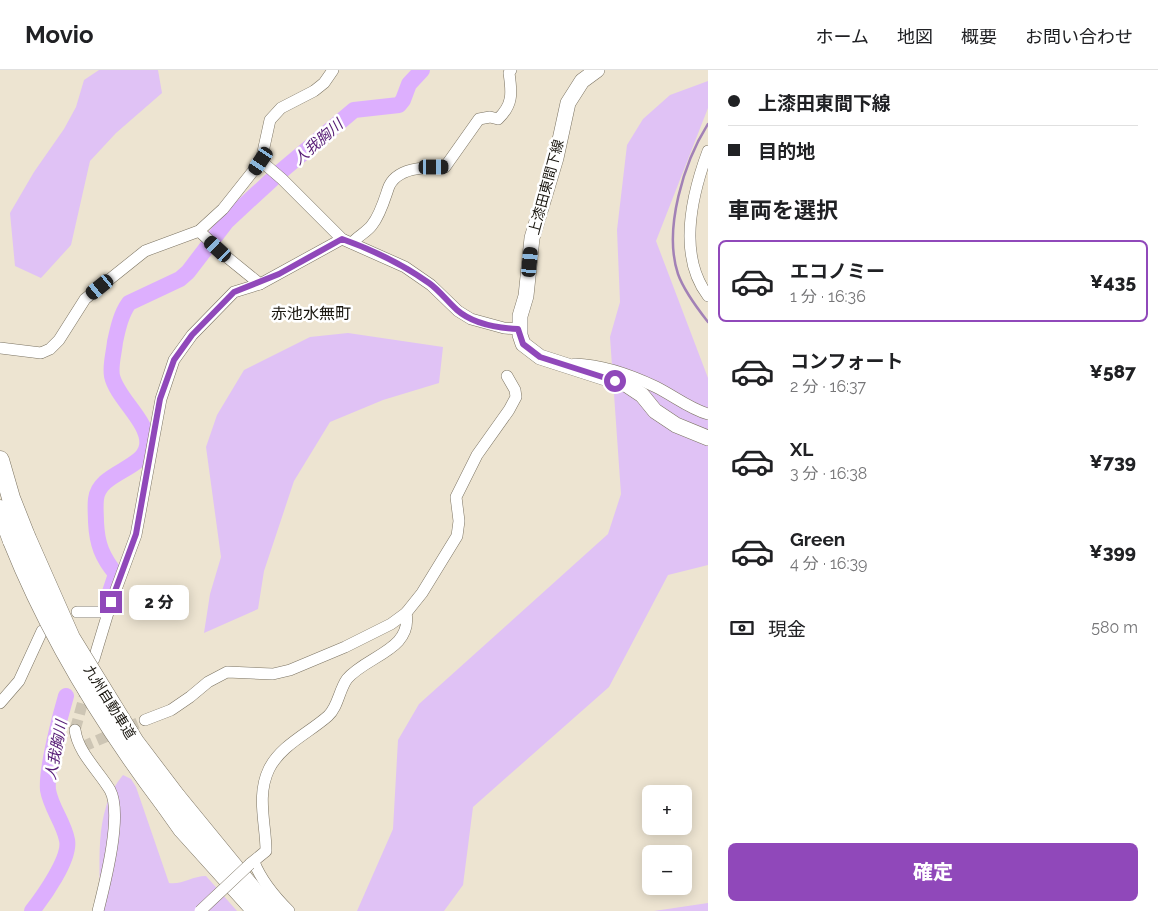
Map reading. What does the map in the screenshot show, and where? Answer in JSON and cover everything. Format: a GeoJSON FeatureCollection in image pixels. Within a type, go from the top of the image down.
{"type":"FeatureCollection","features":[{"type":"Feature","properties":{"kind":"highway","name":"九州自動車道"},"geometry":{"type":"LineString","coordinates":[[0,460],[11,498],[19,538]]}},
{"type":"Feature","properties":{"kind":"highway","name":"九州自動車道"},"geometry":{"type":"LineString","coordinates":[[0,510],[19,538],[71,638],[170,800],[188,836],[256,911]]}},
{"type":"Feature","properties":{"kind":"highway","name":"九州自動車道"},"geometry":{"type":"LineString","coordinates":[[170,800],[274,911]]}},
{"type":"Feature","properties":{"kind":"main road","name":"上漆田東間下線"},"geometry":{"type":"LineString","coordinates":[[518,329],[526,296],[532,238],[556,158],[568,103],[582,81],[597,70]]}},
{"type":"Feature","properties":{"kind":"main road"},"geometry":{"type":"LineString","coordinates":[[518,329],[523,344],[540,357],[627,385],[642,395],[655,410],[676,425],[708,438]]}},
{"type":"Feature","properties":{"kind":"street"},"geometry":{"type":"LineString","coordinates":[[0,348],[41,353],[50,349],[59,340],[85,299],[137,257],[145,252],[199,231],[223,209],[261,161],[270,120],[281,108],[314,91],[324,83],[333,70]]}},
{"type":"Feature","properties":{"kind":"street"},"geometry":{"type":"LineString","coordinates":[[94,659],[108,612],[136,534],[160,399],[174,360],[192,335],[234,292],[260,284],[347,241],[372,226],[388,187],[395,178],[424,167],[445,167],[479,119],[490,117],[498,119],[506,112],[512,98],[509,74],[511,70]]}},
{"type":"Feature","properties":{"kind":"street"},"geometry":{"type":"LineString","coordinates":[[708,151],[694,193],[691,212],[692,247],[696,271],[708,296]]}},
{"type":"Feature","properties":{"kind":"street"},"geometry":{"type":"LineString","coordinates":[[261,161],[288,184],[347,241],[405,267],[431,285],[458,311],[471,319],[504,328],[518,329]]}},
{"type":"Feature","properties":{"kind":"street"},"geometry":{"type":"LineString","coordinates":[[199,231],[260,284]]}},
{"type":"Feature","properties":{"kind":"street"},"geometry":{"type":"LineString","coordinates":[[560,364],[590,365],[617,372],[656,387],[708,414]]}},
{"type":"Feature","properties":{"kind":"street"},"geometry":{"type":"LineString","coordinates":[[146,720],[171,710],[190,698],[208,682],[227,672],[273,674],[290,670],[353,643],[391,624],[406,613],[422,593],[457,536],[459,521],[456,497],[477,455],[516,397],[515,390],[507,376]]}},
{"type":"Feature","properties":{"kind":"street"},"geometry":{"type":"LineString","coordinates":[[77,612],[108,612]]}},
{"type":"Feature","properties":{"kind":"street"},"geometry":{"type":"LineString","coordinates":[[200,911],[266,852],[262,795],[268,770],[275,759],[329,715],[347,680],[360,668],[398,642],[406,631],[406,613]]}},
{"type":"Feature","properties":{"kind":"street"},"geometry":{"type":"LineString","coordinates":[[0,703],[19,681],[42,631]]}},
{"type":"Feature","properties":{"kind":"street"},"geometry":{"type":"LineString","coordinates":[[75,730],[87,756],[110,791],[114,802],[114,833],[98,911]]}},
{"type":"Feature","properties":{"kind":"street"},"geometry":{"type":"LineString","coordinates":[[252,863],[274,895],[289,911]]}},
{"type":"Feature","properties":{"kind":"shaded area"},"geometry":{"type":"Polygon","coordinates":[[[99,70],[158,70],[162,93],[116,133],[90,161],[71,245],[41,278],[15,266],[10,213],[34,172],[64,129],[76,107],[84,80],[99,70]]]}},
{"type":"Feature","properties":{"kind":"shaded area"},"geometry":{"type":"Polygon","coordinates":[[[708,81],[708,108],[656,241],[708,378],[708,565],[668,575],[609,687],[473,807],[463,885],[444,911],[357,911],[393,829],[398,740],[419,704],[608,534],[621,494],[610,337],[620,302],[617,230],[627,145],[643,119],[670,95],[708,81]]]}},
{"type":"Feature","properties":{"kind":"shaded area"},"geometry":{"type":"Polygon","coordinates":[[[348,333],[443,347],[439,383],[383,400],[330,422],[294,481],[264,571],[258,609],[204,633],[210,594],[221,557],[206,447],[217,415],[244,370],[310,337],[348,333]]]}},
{"type":"Feature","properties":{"kind":"shaded area"},"geometry":{"type":"Polygon","coordinates":[[[123,775],[131,779],[136,787],[169,883],[178,883],[206,876],[237,911],[100,911],[100,840],[102,822],[106,805],[113,789],[123,775]]]}},
{"type":"Feature","properties":{"kind":"shaded area"},"geometry":{"type":"Polygon","coordinates":[[[708,903],[708,911],[654,911],[708,903]]]}},
{"type":"Feature","properties":{"kind":"waterway","name":"人我胸川"},"geometry":{"type":"LineString","coordinates":[[109,595],[116,574],[107,562],[99,544],[96,522],[96,499],[99,490],[105,483],[138,461],[144,454],[147,446],[147,437],[144,429],[115,385],[112,376],[115,342],[120,321],[126,307],[129,303],[180,279],[188,272],[227,221],[279,173],[354,110],[399,105],[409,84],[422,70]]}},
{"type":"Feature","properties":{"kind":"waterway"},"geometry":{"type":"LineString","coordinates":[[708,124],[691,157],[684,176],[678,196],[673,237],[674,256],[678,274],[691,299],[708,322]]}},
{"type":"Feature","properties":{"kind":"waterway","name":"人我胸川"},"geometry":{"type":"LineString","coordinates":[[32,911],[61,867],[67,848],[67,840],[48,790],[51,757],[66,696]]}},
{"type":"Feature","properties":{"kind":"tunnel"},"geometry":{"type":"LineString","coordinates":[[75,730],[87,687]]}},
{"type":"Feature","properties":{"kind":"tunnel"},"geometry":{"type":"LineString","coordinates":[[82,747],[145,720]]}},
{"type":"Feature","properties":{"kind":"district","name":"赤池水無町"},"geometry":{"type":"Point","coordinates":[311,313]}},
{"type":"Feature","properties":{"kind":"route"},"geometry":{"type":"LineString","coordinates":[[111,602],[136,534],[157,425],[160,399],[174,360],[192,335],[234,292],[260,284],[342,239],[360,245],[405,267],[431,285],[458,311],[471,319],[504,328],[518,329],[523,344],[540,357],[560,364],[581,368],[615,381]]}}]}
